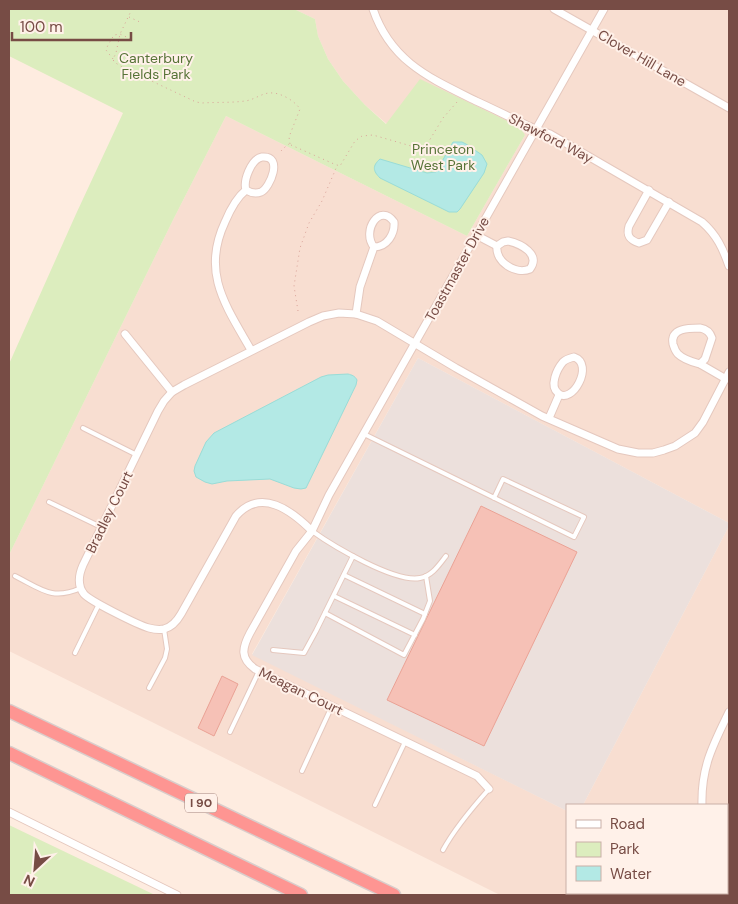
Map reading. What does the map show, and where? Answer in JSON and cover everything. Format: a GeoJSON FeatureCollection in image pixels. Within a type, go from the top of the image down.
{"type":"FeatureCollection","features":[{"type":"Feature","properties":{"kind":"highway","name":"I 90"},"geometry":{"type":"LineString","coordinates":[[9,711],[394,895]]}},
{"type":"Feature","properties":{"kind":"highway"},"geometry":{"type":"LineString","coordinates":[[9,753],[301,895]]}},
{"type":"Feature","properties":{"kind":"street","name":"Shawford Way"},"geometry":{"type":"LineString","coordinates":[[374,9],[387,38],[401,56],[423,74],[550,134],[702,222],[719,241],[729,266]]}},
{"type":"Feature","properties":{"kind":"street","name":"Clover Hill Lane"},"geometry":{"type":"LineString","coordinates":[[554,9],[729,108]]}},
{"type":"Feature","properties":{"kind":"street","name":"Toastmaster Drive"},"geometry":{"type":"LineString","coordinates":[[312,531],[329,495],[604,9]]}},
{"type":"Feature","properties":{"kind":"street"},"geometry":{"type":"LineString","coordinates":[[263,157],[270,159],[273,162],[274,169],[264,190],[254,193],[246,190],[245,180],[256,159],[263,157]]}},
{"type":"Feature","properties":{"kind":"street"},"geometry":{"type":"LineString","coordinates":[[246,190],[232,207],[220,233],[215,262],[220,291],[251,350]]}},
{"type":"Feature","properties":{"kind":"street"},"geometry":{"type":"LineString","coordinates":[[649,190],[629,226],[629,237],[633,241],[639,243],[647,240],[669,202]]}},
{"type":"Feature","properties":{"kind":"street"},"geometry":{"type":"LineString","coordinates":[[382,215],[392,218],[394,228],[391,237],[387,243],[374,247],[370,242],[369,236],[375,219],[382,215]]}},
{"type":"Feature","properties":{"kind":"street"},"geometry":{"type":"LineString","coordinates":[[476,235],[497,246]]}},
{"type":"Feature","properties":{"kind":"street"},"geometry":{"type":"LineString","coordinates":[[508,241],[530,251],[534,262],[532,266],[522,271],[514,268],[498,257],[497,246],[508,241]]}},
{"type":"Feature","properties":{"kind":"street"},"geometry":{"type":"LineString","coordinates":[[356,314],[360,287],[374,247]]}},
{"type":"Feature","properties":{"kind":"street","name":"Bradley Court"},"geometry":{"type":"LineString","coordinates":[[81,588],[80,571],[160,407],[172,392],[251,350],[323,316],[339,313],[356,314],[377,321],[415,344]]}},
{"type":"Feature","properties":{"kind":"street"},"geometry":{"type":"LineString","coordinates":[[415,344],[549,418],[618,449],[638,453],[653,453],[675,446],[695,433],[703,422],[728,375],[682,357],[676,352],[673,338],[678,331],[700,328],[708,331],[712,338],[711,344],[705,359],[700,364]]}},
{"type":"Feature","properties":{"kind":"street"},"geometry":{"type":"LineString","coordinates":[[125,334],[172,392]]}},
{"type":"Feature","properties":{"kind":"street"},"geometry":{"type":"LineString","coordinates":[[568,358],[577,358],[583,366],[580,380],[574,391],[569,395],[559,395],[555,390],[553,382],[555,376],[563,362],[568,358]]}},
{"type":"Feature","properties":{"kind":"street"},"geometry":{"type":"LineString","coordinates":[[549,418],[559,395]]}},
{"type":"Feature","properties":{"kind":"street"},"geometry":{"type":"LineString","coordinates":[[81,588],[90,600],[142,625],[150,628],[164,629],[175,623],[181,614],[241,510],[261,502],[274,504],[300,519],[312,531]]}},
{"type":"Feature","properties":{"kind":"street","name":"Meagan Court"},"geometry":{"type":"LineString","coordinates":[[312,531],[296,552],[244,645],[246,661],[259,671],[476,776],[489,789]]}},
{"type":"Feature","properties":{"kind":"street"},"geometry":{"type":"LineString","coordinates":[[702,804],[703,776],[707,760],[729,712]]}},
{"type":"Feature","properties":{"kind":"street"},"geometry":{"type":"LineString","coordinates":[[9,812],[176,895]]}},
{"type":"Feature","properties":{"kind":"lane"},"geometry":{"type":"LineString","coordinates":[[83,428],[137,455]]}},
{"type":"Feature","properties":{"kind":"lane"},"geometry":{"type":"LineString","coordinates":[[364,434],[494,498],[574,537],[584,517],[503,479],[494,498]]}},
{"type":"Feature","properties":{"kind":"lane"},"geometry":{"type":"LineString","coordinates":[[49,502],[101,527]]}},
{"type":"Feature","properties":{"kind":"lane"},"geometry":{"type":"LineString","coordinates":[[312,531],[353,556],[404,578],[421,578],[434,572],[446,556]]}},
{"type":"Feature","properties":{"kind":"lane"},"geometry":{"type":"LineString","coordinates":[[273,650],[304,653],[353,556]]}},
{"type":"Feature","properties":{"kind":"lane"},"geometry":{"type":"LineString","coordinates":[[344,575],[425,614]]}},
{"type":"Feature","properties":{"kind":"lane"},"geometry":{"type":"LineString","coordinates":[[15,576],[53,594],[65,594],[81,588]]}},
{"type":"Feature","properties":{"kind":"lane"},"geometry":{"type":"LineString","coordinates":[[325,614],[404,655],[430,601],[426,576]]}},
{"type":"Feature","properties":{"kind":"lane"},"geometry":{"type":"LineString","coordinates":[[334,596],[414,635]]}},
{"type":"Feature","properties":{"kind":"lane"},"geometry":{"type":"LineString","coordinates":[[75,654],[99,604]]}},
{"type":"Feature","properties":{"kind":"lane"},"geometry":{"type":"LineString","coordinates":[[149,688],[165,658],[167,649],[164,629]]}},
{"type":"Feature","properties":{"kind":"lane"},"geometry":{"type":"LineString","coordinates":[[230,732],[259,671]]}},
{"type":"Feature","properties":{"kind":"lane"},"geometry":{"type":"LineString","coordinates":[[302,770],[332,706]]}},
{"type":"Feature","properties":{"kind":"lane"},"geometry":{"type":"LineString","coordinates":[[375,805],[405,742]]}},
{"type":"Feature","properties":{"kind":"lane"},"geometry":{"type":"LineString","coordinates":[[443,850],[449,839],[489,789]]}},
{"type":"Feature","properties":{"kind":"path"},"geometry":{"type":"LineString","coordinates":[[113,59],[120,34],[132,9]]}},
{"type":"Feature","properties":{"kind":"path"},"geometry":{"type":"LineString","coordinates":[[128,17],[142,23]]}},
{"type":"Feature","properties":{"kind":"path"},"geometry":{"type":"LineString","coordinates":[[133,40],[120,34],[114,35],[106,50],[114,62],[196,102],[245,101],[272,92],[280,94],[296,104],[300,109],[289,137],[290,144]]}},
{"type":"Feature","properties":{"kind":"path"},"geometry":{"type":"LineString","coordinates":[[290,144],[340,166],[355,141],[362,136],[373,135],[418,148],[426,146],[443,118],[457,102]]}},
{"type":"Feature","properties":{"kind":"path"},"geometry":{"type":"LineString","coordinates":[[281,152],[290,144]]}},
{"type":"Feature","properties":{"kind":"path"},"geometry":{"type":"LineString","coordinates":[[298,311],[294,286],[300,248],[309,224],[322,201],[337,165]]}},
{"type":"Feature","properties":{"kind":"shaded area"},"geometry":{"type":"Polygon","coordinates":[[[294,9],[729,9],[729,523],[418,358],[252,654],[566,811],[566,894],[728,894],[728,804],[584,804],[729,526],[729,895],[500,895],[9,651],[9,555],[226,116],[467,236],[525,135],[520,127],[387,124],[365,105],[343,81],[328,59],[318,36],[315,19],[294,9]]]}},
{"type":"Feature","properties":{"kind":"shaded area"},"geometry":{"type":"Polygon","coordinates":[[[418,358],[729,523],[584,804],[566,804],[566,811],[252,655],[418,358]]]}},
{"type":"Feature","properties":{"kind":"green space"},"geometry":{"type":"Polygon","coordinates":[[[9,9],[294,9],[315,19],[318,36],[328,59],[343,81],[386,124],[420,79],[520,127],[525,135],[467,236],[226,116],[9,555],[9,364],[123,113],[9,56],[9,9]]]}},
{"type":"Feature","properties":{"kind":"green space"},"geometry":{"type":"Polygon","coordinates":[[[9,825],[155,895],[9,895],[9,825]]]}},
{"type":"Feature","properties":{"kind":"water"},"geometry":{"type":"Polygon","coordinates":[[[453,142],[466,144],[482,155],[487,164],[484,173],[457,212],[449,212],[380,178],[375,171],[375,166],[380,159],[427,173],[436,172],[453,142]]]}},
{"type":"Feature","properties":{"kind":"water"},"geometry":{"type":"Polygon","coordinates":[[[348,374],[357,380],[356,385],[306,488],[294,488],[270,479],[227,481],[212,484],[196,477],[195,466],[206,442],[214,433],[321,377],[348,374]]]}},
{"type":"Feature","properties":{"kind":"building"},"geometry":{"type":"Polygon","coordinates":[[[481,506],[577,552],[484,746],[387,700],[481,506]]]}},
{"type":"Feature","properties":{"kind":"building"},"geometry":{"type":"Polygon","coordinates":[[[222,676],[238,684],[214,736],[198,728],[222,676]]]}},
{"type":"Feature","properties":{"kind":"park label","name":"Canterbury Fields Park"},"geometry":{"type":"Point","coordinates":[156,66]}},
{"type":"Feature","properties":{"kind":"park label","name":"Princeton West Park"},"geometry":{"type":"Point","coordinates":[443,158]}}]}
